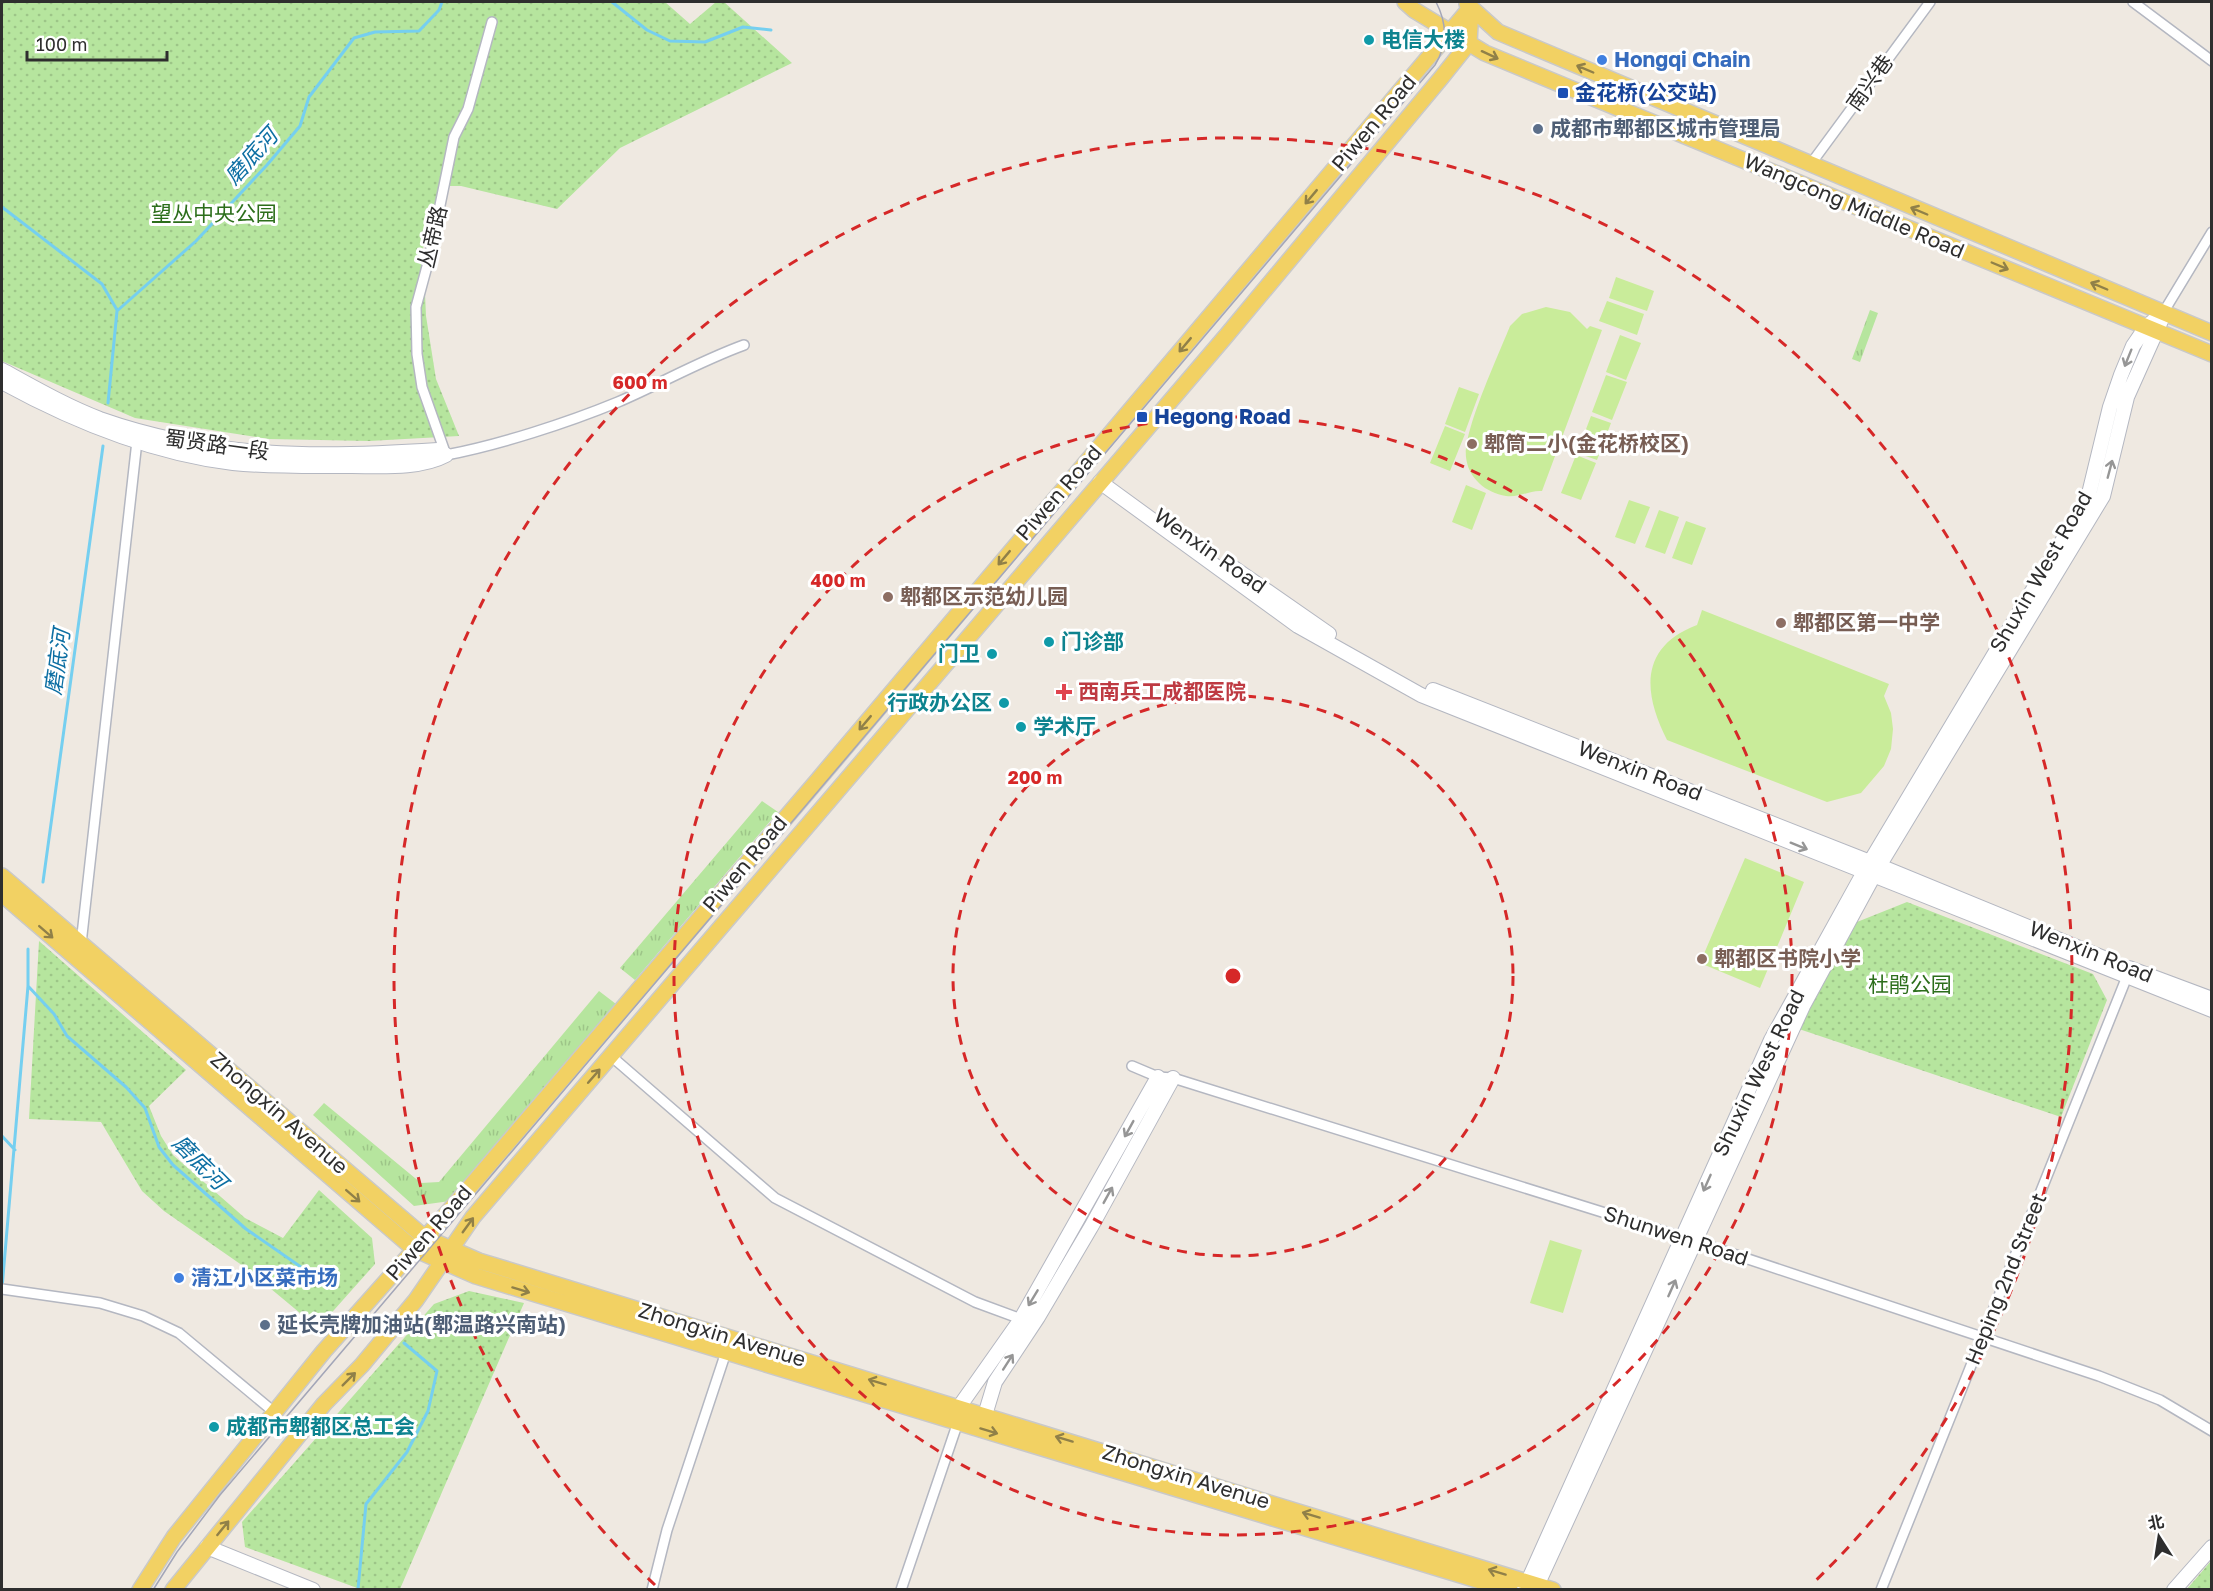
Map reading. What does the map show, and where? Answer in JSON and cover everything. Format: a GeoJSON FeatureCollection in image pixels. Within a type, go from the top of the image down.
{"type":"FeatureCollection","features":[{"type":"Feature","properties":{"kind":"main road","name":"Wangcong Middle Road"},"geometry":{"type":"LineString","coordinates":[[1405,2],[1485,53],[2211,354]]}},
{"type":"Feature","properties":{"kind":"main road","name":"Wangcong Middle Road"},"geometry":{"type":"LineString","coordinates":[[1470,4],[1498,32],[2211,333]]}},
{"type":"Feature","properties":{"kind":"main road","name":"Piwen Road"},"geometry":{"type":"LineString","coordinates":[[140,1590],[174,1537],[274,1412],[817,781],[1450,32],[1470,4]]}},
{"type":"Feature","properties":{"kind":"main road"},"geometry":{"type":"LineString","coordinates":[[1469,43],[1470,4]]}},
{"type":"Feature","properties":{"kind":"main road","name":"Piwen Road"},"geometry":{"type":"LineString","coordinates":[[173,1590],[324,1404],[362,1365],[416,1300],[473,1217],[1233,327],[1469,43]]}},
{"type":"Feature","properties":{"kind":"main road","name":"Zhongxin Avenue"},"geometry":{"type":"LineString","coordinates":[[2,876],[419,1243]]}},
{"type":"Feature","properties":{"kind":"main road","name":"Zhongxin Avenue"},"geometry":{"type":"LineString","coordinates":[[2,894],[419,1243],[446,1255],[476,1276],[726,1352],[958,1415],[985,1415],[1531,1586],[1553,1590]]}},
{"type":"Feature","properties":{"kind":"main road","name":"Zhongxin Avenue"},"geometry":{"type":"LineString","coordinates":[[446,1255],[479,1261],[1510,1590]]}},
{"type":"Feature","properties":{"kind":"street","name":"南兴巷"},"geometry":{"type":"LineString","coordinates":[[1810,165],[1930,2]]}},
{"type":"Feature","properties":{"kind":"street"},"geometry":{"type":"LineString","coordinates":[[2133,2],[2211,61]]}},
{"type":"Feature","properties":{"kind":"street","name":"丛帝路"},"geometry":{"type":"LineString","coordinates":[[446,455],[422,387],[417,354],[416,307],[454,137],[468,110],[492,22]]}},
{"type":"Feature","properties":{"kind":"street"},"geometry":{"type":"LineString","coordinates":[[2163,313],[2211,232]]}},
{"type":"Feature","properties":{"kind":"street","name":"Shuxin West Road"},"geometry":{"type":"LineString","coordinates":[[1531,1586],[1688,1239],[1771,1040],[2088,498],[2110,407],[2133,346],[2152,329],[2163,313]]}},
{"type":"Feature","properties":{"kind":"street","name":"蜀贤路一段"},"geometry":{"type":"LineString","coordinates":[[2,382],[63,414],[137,441],[232,463],[280,466],[365,466],[433,462],[446,455],[483,448],[617,402],[703,360],[744,345]]}},
{"type":"Feature","properties":{"kind":"street","name":"蜀贤路一段"},"geometry":{"type":"LineString","coordinates":[[2,370],[98,418],[153,436],[212,449],[348,456],[438,450],[446,455]]}},
{"type":"Feature","properties":{"kind":"street"},"geometry":{"type":"LineString","coordinates":[[81,944],[137,441]]}},
{"type":"Feature","properties":{"kind":"street","name":"Wenxin Road"},"geometry":{"type":"LineString","coordinates":[[1102,479],[1298,626],[1421,695],[1872,869],[2128,973],[2211,999]]}},
{"type":"Feature","properties":{"kind":"street"},"geometry":{"type":"LineString","coordinates":[[2128,973],[2211,1010]]}},
{"type":"Feature","properties":{"kind":"street","name":"Heping 2nd Street"},"geometry":{"type":"LineString","coordinates":[[1881,1590],[2128,973]]}},
{"type":"Feature","properties":{"kind":"street"},"geometry":{"type":"LineString","coordinates":[[611,1056],[776,1198],[975,1302],[1021,1319]]}},
{"type":"Feature","properties":{"kind":"street","name":"Shunwen Road"},"geometry":{"type":"LineString","coordinates":[[1132,1066],[1158,1077],[1173,1078],[1688,1239],[2099,1376],[2150,1396],[2211,1431]]}},
{"type":"Feature","properties":{"kind":"street"},"geometry":{"type":"LineString","coordinates":[[902,1590],[958,1415],[1021,1319],[1158,1077]]}},
{"type":"Feature","properties":{"kind":"street"},"geometry":{"type":"LineString","coordinates":[[985,1415],[995,1382],[1055,1287],[1173,1078]]}},
{"type":"Feature","properties":{"kind":"street"},"geometry":{"type":"LineString","coordinates":[[2,1289],[100,1303],[143,1316],[179,1333],[274,1412]]}},
{"type":"Feature","properties":{"kind":"street"},"geometry":{"type":"LineString","coordinates":[[651,1590],[667,1530],[726,1352]]}},
{"type":"Feature","properties":{"kind":"street"},"geometry":{"type":"LineString","coordinates":[[207,1547],[313,1590]]}},
{"type":"Feature","properties":{"kind":"street"},"geometry":{"type":"LineString","coordinates":[[2174,1590],[2211,1547]]}},
{"type":"Feature","properties":{"kind":"green space","name":"望丛中央公园"},"geometry":{"type":"Polygon","coordinates":[[[2,2],[665,2],[690,24],[716,2],[724,2],[792,63],[620,148],[557,209],[461,186],[443,186],[423,248],[426,316],[436,379],[459,436],[369,441],[269,439],[135,418],[2,361],[2,2]]]}},
{"type":"Feature","properties":{"kind":"green space"},"geometry":{"type":"Polygon","coordinates":[[[1616,277],[1654,291],[1647,311],[1609,298],[1616,277]]]}},
{"type":"Feature","properties":{"kind":"green space"},"geometry":{"type":"Polygon","coordinates":[[[1607,301],[1644,314],[1637,335],[1599,321],[1607,301]]]}},
{"type":"Feature","properties":{"kind":"green space"},"geometry":{"type":"Polygon","coordinates":[[[1546,307],[1570,312],[1587,329],[1590,326],[1602,330],[1542,491],[1506,496],[1485,488],[1470,472],[1466,457],[1470,430],[1510,326],[1522,314],[1546,307]]]}},
{"type":"Feature","properties":{"kind":"green space"},"geometry":{"type":"Polygon","coordinates":[[[1870,310],[1878,313],[1860,362],[1852,359],[1870,310]]]}},
{"type":"Feature","properties":{"kind":"green space"},"geometry":{"type":"Polygon","coordinates":[[[1620,335],[1641,343],[1626,380],[1606,372],[1620,335]]]}},
{"type":"Feature","properties":{"kind":"green space"},"geometry":{"type":"Polygon","coordinates":[[[1606,375],[1627,382],[1612,420],[1592,412],[1606,375]]]}},
{"type":"Feature","properties":{"kind":"green space"},"geometry":{"type":"Polygon","coordinates":[[[1459,387],[1479,394],[1465,432],[1445,424],[1459,387]]]}},
{"type":"Feature","properties":{"kind":"green space"},"geometry":{"type":"Polygon","coordinates":[[[1591,416],[1611,423],[1597,460],[1577,453],[1591,416]]]}},
{"type":"Feature","properties":{"kind":"green space"},"geometry":{"type":"Polygon","coordinates":[[[1445,426],[1465,434],[1450,471],[1430,463],[1445,426]]]}},
{"type":"Feature","properties":{"kind":"green space"},"geometry":{"type":"Polygon","coordinates":[[[1576,455],[1596,463],[1581,500],[1561,493],[1576,455]]]}},
{"type":"Feature","properties":{"kind":"green space"},"geometry":{"type":"Polygon","coordinates":[[[1466,485],[1486,493],[1472,530],[1452,522],[1466,485]]]}},
{"type":"Feature","properties":{"kind":"green space"},"geometry":{"type":"Polygon","coordinates":[[[1629,500],[1650,507],[1635,544],[1615,537],[1629,500]]]}},
{"type":"Feature","properties":{"kind":"green space"},"geometry":{"type":"Polygon","coordinates":[[[1659,510],[1679,517],[1665,554],[1645,547],[1659,510]]]}},
{"type":"Feature","properties":{"kind":"green space"},"geometry":{"type":"Polygon","coordinates":[[[1686,521],[1706,528],[1692,565],[1672,558],[1686,521]]]}},
{"type":"Feature","properties":{"kind":"green space"},"geometry":{"type":"Polygon","coordinates":[[[1702,610],[1889,684],[1884,696],[1891,713],[1893,729],[1891,749],[1884,766],[1861,793],[1827,802],[1667,740],[1653,705],[1651,673],[1664,646],[1678,634],[1697,625],[1702,610]]]}},
{"type":"Feature","properties":{"kind":"green space"},"geometry":{"type":"Polygon","coordinates":[[[762,801],[778,812],[635,980],[620,968],[762,801]]]}},
{"type":"Feature","properties":{"kind":"green space"},"geometry":{"type":"Polygon","coordinates":[[[1745,858],[1804,882],[1760,988],[1700,963],[1745,858]]]}},
{"type":"Feature","properties":{"kind":"green space","name":"杜鹃公园"},"geometry":{"type":"Polygon","coordinates":[[[1907,902],[2093,974],[2107,1000],[2061,1117],[1799,1029],[1857,922],[1907,902]]]}},
{"type":"Feature","properties":{"kind":"green space"},"geometry":{"type":"Polygon","coordinates":[[[39,941],[186,1070],[149,1106],[161,1136],[173,1155],[245,1218],[283,1238],[319,1190],[372,1238],[375,1264],[318,1328],[246,1268],[164,1211],[142,1191],[101,1122],[29,1119],[39,941]]]}},
{"type":"Feature","properties":{"kind":"green space"},"geometry":{"type":"Polygon","coordinates":[[[599,991],[616,1004],[450,1201],[414,1206],[313,1115],[324,1103],[421,1183],[439,1182],[599,991]]]}},
{"type":"Feature","properties":{"kind":"green space"},"geometry":{"type":"Polygon","coordinates":[[[1550,1240],[1582,1250],[1563,1313],[1530,1303],[1550,1240]]]}},
{"type":"Feature","properties":{"kind":"green space"},"geometry":{"type":"Polygon","coordinates":[[[469,1291],[524,1303],[400,1589],[360,1589],[245,1547],[242,1522],[434,1304],[469,1291]]]}},
{"type":"Feature","properties":{"kind":"green space"},"geometry":{"type":"Polygon","coordinates":[[[2211,1561],[2211,1589],[2187,1589],[2211,1561]]]}},
{"type":"Feature","properties":{"kind":"waterway","name":"磨底河"},"geometry":{"type":"LineString","coordinates":[[108,403],[117,311],[196,241],[267,165],[300,126],[309,97],[354,38],[375,32],[419,31],[439,10],[442,2]]}},
{"type":"Feature","properties":{"kind":"waterway","name":"磨底河"},"geometry":{"type":"LineString","coordinates":[[612,2],[647,30],[670,41],[705,42],[743,27],[771,30]]}},
{"type":"Feature","properties":{"kind":"waterway"},"geometry":{"type":"LineString","coordinates":[[2,207],[102,284],[117,310]]}},
{"type":"Feature","properties":{"kind":"waterway","name":"磨底河"},"geometry":{"type":"LineString","coordinates":[[43,882],[103,446]]}},
{"type":"Feature","properties":{"kind":"waterway","name":"磨底河"},"geometry":{"type":"LineString","coordinates":[[2,1288],[28,986],[28,949]]}},
{"type":"Feature","properties":{"kind":"waterway","name":"磨底河"},"geometry":{"type":"LineString","coordinates":[[28,986],[54,1014],[67,1036],[126,1087],[145,1108],[159,1147],[173,1165],[246,1229],[327,1285]]}},
{"type":"Feature","properties":{"kind":"waterway"},"geometry":{"type":"LineString","coordinates":[[2,1136],[15,1150]]}},
{"type":"Feature","properties":{"kind":"waterway","name":"磨底河"},"geometry":{"type":"LineString","coordinates":[[358,1589],[366,1504],[407,1452],[428,1411],[437,1371],[404,1343]]}},
{"type":"Feature","properties":{"kind":"tram line"},"geometry":{"type":"LineString","coordinates":[[153,1590],[177,1552],[220,1495],[1435,65],[1444,41],[1444,26],[1436,2]]}},
{"type":"Feature","properties":{"kind":"place","name":"电信大楼"},"geometry":{"type":"Point","coordinates":[1369,40]}},
{"type":"Feature","properties":{"kind":"place","name":"Hongqi Chain"},"geometry":{"type":"Point","coordinates":[1602,60]}},
{"type":"Feature","properties":{"kind":"place","name":"金花桥(公交站)"},"geometry":{"type":"Point","coordinates":[1563,93]}},
{"type":"Feature","properties":{"kind":"place","name":"成都市郫都区城市管理局"},"geometry":{"type":"Point","coordinates":[1538,129]}},
{"type":"Feature","properties":{"kind":"place","name":"Hegong Road"},"geometry":{"type":"Point","coordinates":[1142,417]}},
{"type":"Feature","properties":{"kind":"place","name":"郫筒二小(金花桥校区)"},"geometry":{"type":"Point","coordinates":[1472,444]}},
{"type":"Feature","properties":{"kind":"place","name":"郫都区示范幼儿园"},"geometry":{"type":"Point","coordinates":[888,597]}},
{"type":"Feature","properties":{"kind":"place","name":"郫都区第一中学"},"geometry":{"type":"Point","coordinates":[1781,623]}},
{"type":"Feature","properties":{"kind":"place","name":"门诊部"},"geometry":{"type":"Point","coordinates":[1049,642]}},
{"type":"Feature","properties":{"kind":"place","name":"门卫"},"geometry":{"type":"Point","coordinates":[992,654]}},
{"type":"Feature","properties":{"kind":"place","name":"西南兵工成都医院"},"geometry":{"type":"Point","coordinates":[1064,692]}},
{"type":"Feature","properties":{"kind":"place","name":"行政办公区"},"geometry":{"type":"Point","coordinates":[1004,703]}},
{"type":"Feature","properties":{"kind":"place","name":"学术厅"},"geometry":{"type":"Point","coordinates":[1021,727]}},
{"type":"Feature","properties":{"kind":"place","name":"郫都区书院小学"},"geometry":{"type":"Point","coordinates":[1702,959]}},
{"type":"Feature","properties":{"kind":"place","name":"清江小区菜市场"},"geometry":{"type":"Point","coordinates":[179,1278]}},
{"type":"Feature","properties":{"kind":"place","name":"延长壳牌加油站(郫温路兴南站)"},"geometry":{"type":"Point","coordinates":[265,1325]}},
{"type":"Feature","properties":{"kind":"place","name":"成都市郫都区总工会"},"geometry":{"type":"Point","coordinates":[214,1427]}}]}
